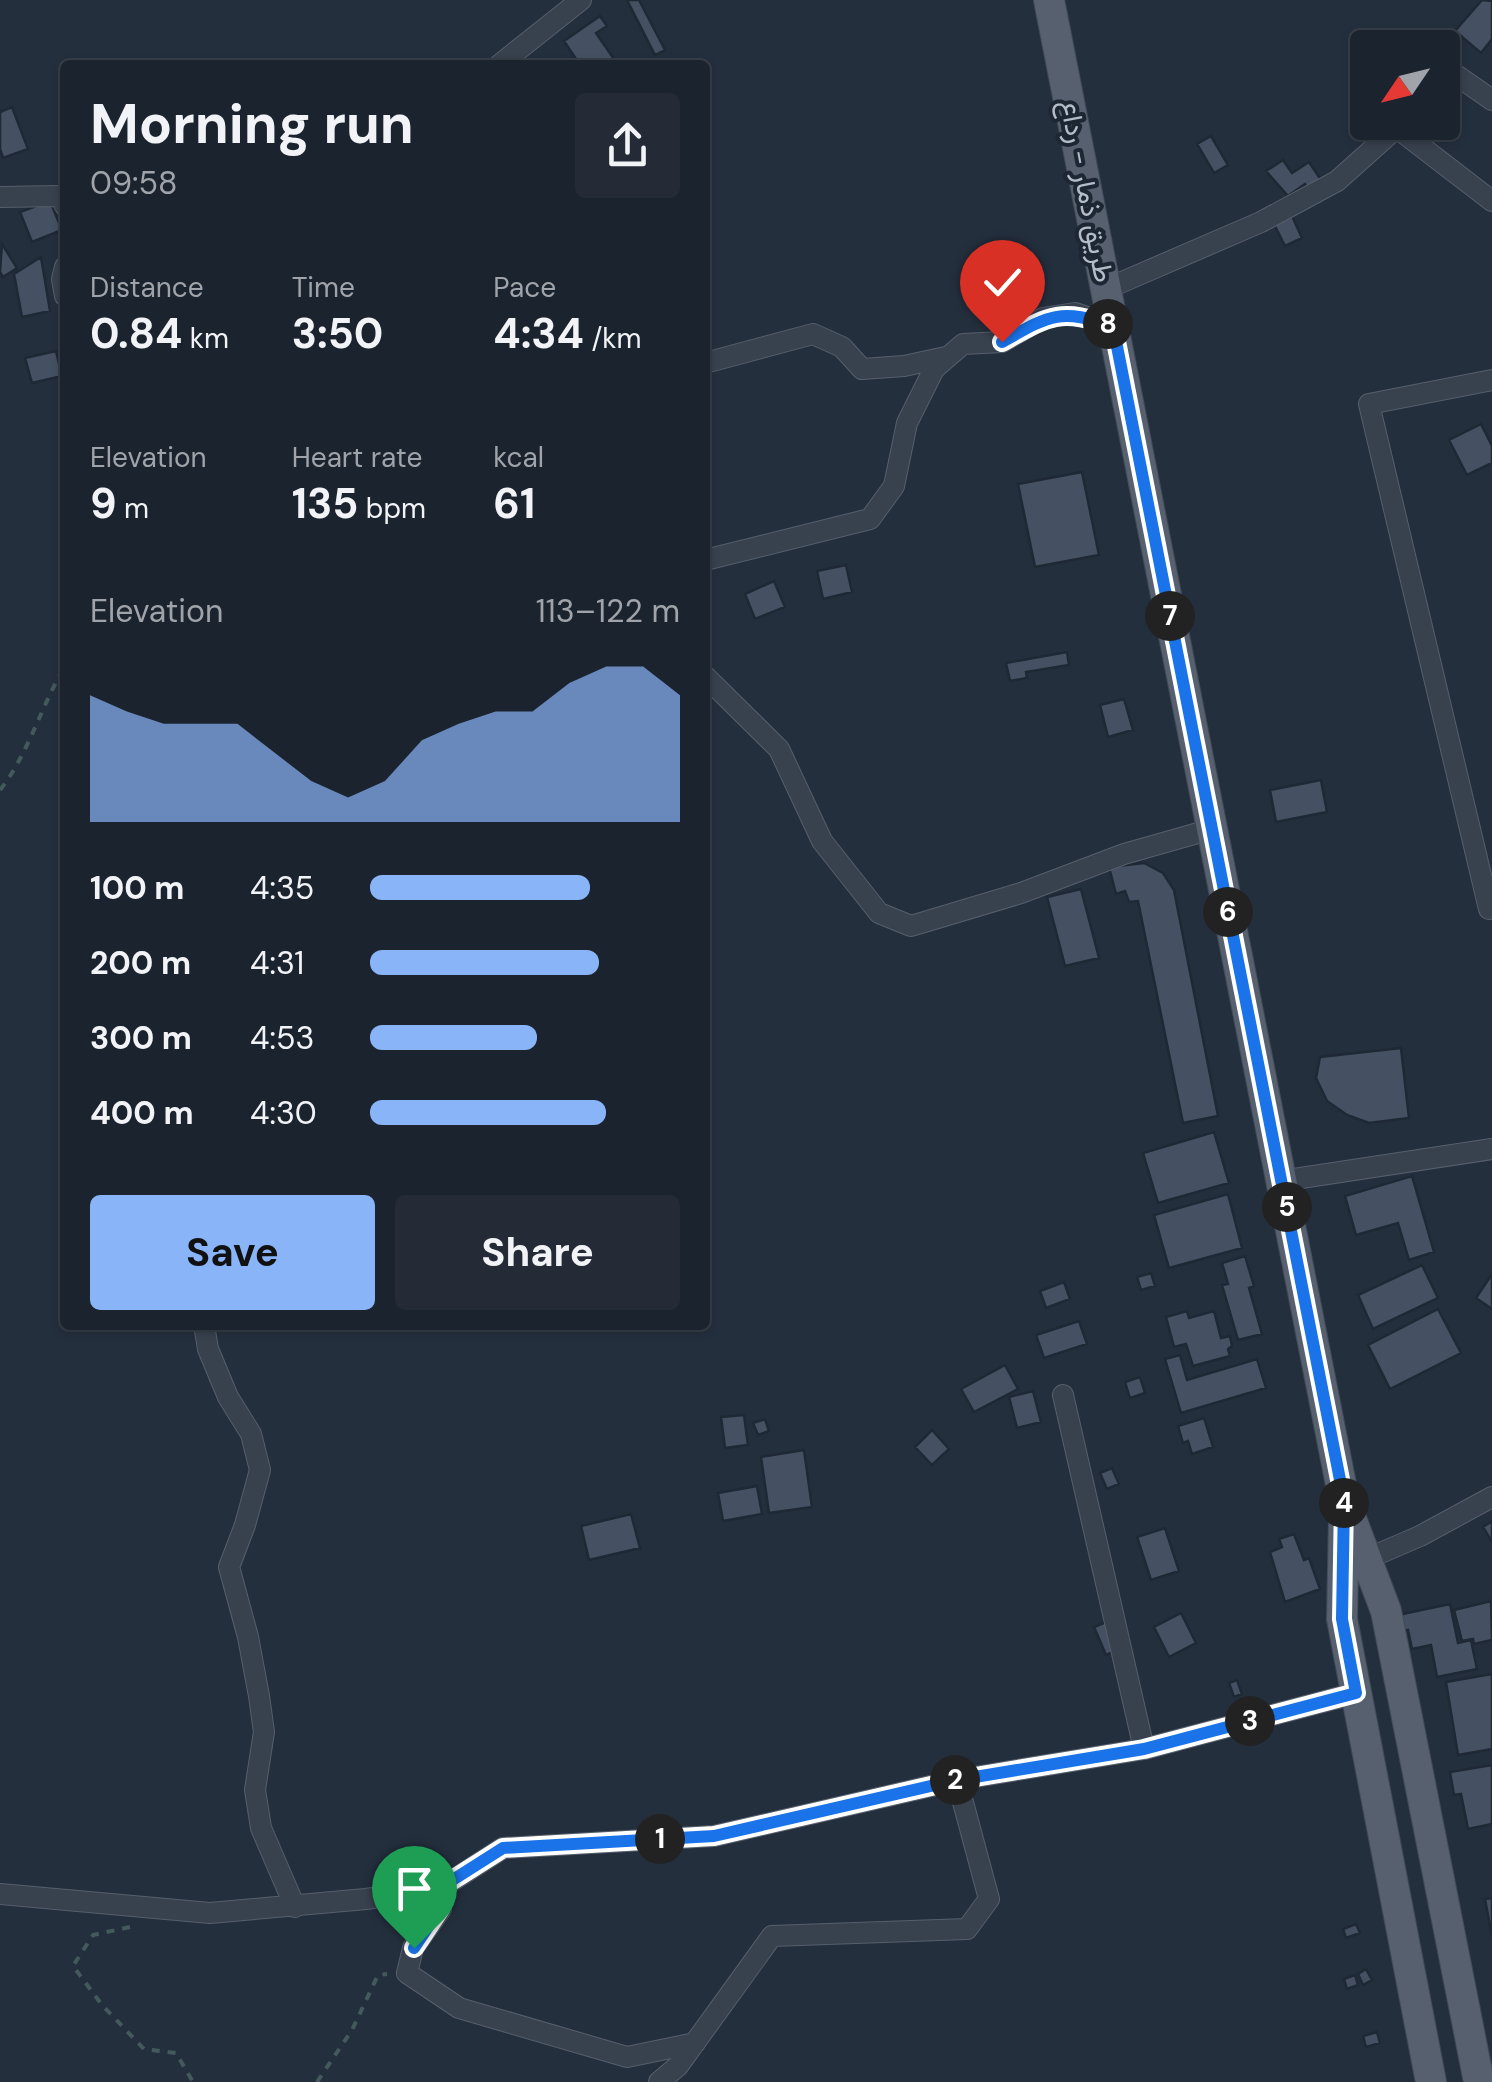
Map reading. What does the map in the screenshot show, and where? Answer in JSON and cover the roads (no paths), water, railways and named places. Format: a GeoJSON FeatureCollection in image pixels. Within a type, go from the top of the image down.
{"type":"FeatureCollection","features":[{"type":"Feature","properties":{"kind":"main road","name":"طريق ذمار - رداع"},"geometry":{"type":"LineString","coordinates":[[1049,0],[1355,1564],[1386,1612],[1479,2082]]}},
{"type":"Feature","properties":{"kind":"main road"},"geometry":{"type":"LineString","coordinates":[[1355,1564],[1342,1619],[1431,2082]]}},
{"type":"Feature","properties":{"kind":"street"},"geometry":{"type":"LineString","coordinates":[[506,60],[581,0]]}},
{"type":"Feature","properties":{"kind":"street"},"geometry":{"type":"LineString","coordinates":[[1460,79],[1492,100]]}},
{"type":"Feature","properties":{"kind":"street"},"geometry":{"type":"LineString","coordinates":[[1106,290],[1261,222],[1337,182],[1383,140]]}},
{"type":"Feature","properties":{"kind":"street"},"geometry":{"type":"LineString","coordinates":[[1418,140],[1492,201]]}},
{"type":"Feature","properties":{"kind":"street"},"geometry":{"type":"LineString","coordinates":[[0,196],[60,196]]}},
{"type":"Feature","properties":{"kind":"street"},"geometry":{"type":"LineString","coordinates":[[710,559],[870,519],[894,486],[907,422],[934,369],[963,344],[1002,342],[1043,318],[1075,314],[1113,326]]}},
{"type":"Feature","properties":{"kind":"street"},"geometry":{"type":"LineString","coordinates":[[710,362],[813,334],[842,347],[862,369],[948,357]]}},
{"type":"Feature","properties":{"kind":"street"},"geometry":{"type":"LineString","coordinates":[[1492,380],[1369,404],[1489,909],[1492,906]]}},
{"type":"Feature","properties":{"kind":"street"},"geometry":{"type":"LineString","coordinates":[[710,681],[779,749],[822,842],[879,913],[911,926],[1212,828]]}},
{"type":"Feature","properties":{"kind":"street"},"geometry":{"type":"LineString","coordinates":[[1282,1181],[1492,1149]]}},
{"type":"Feature","properties":{"kind":"street"},"geometry":{"type":"LineString","coordinates":[[205,1330],[208,1349],[228,1397],[251,1434],[260,1470],[229,1567],[248,1636],[262,1714],[264,1732],[255,1790],[261,1828],[295,1907]]}},
{"type":"Feature","properties":{"kind":"street"},"geometry":{"type":"LineString","coordinates":[[1063,1395],[1144,1749]]}},
{"type":"Feature","properties":{"kind":"street"},"geometry":{"type":"LineString","coordinates":[[1355,1564],[1492,1497]]}},
{"type":"Feature","properties":{"kind":"street"},"geometry":{"type":"LineString","coordinates":[[0,1894],[210,1913],[295,1907],[440,1888],[503,1848],[714,1836],[957,1780],[1144,1749],[1356,1693]]}},
{"type":"Feature","properties":{"kind":"street"},"geometry":{"type":"LineString","coordinates":[[659,2082],[678,2066],[772,1936],[967,1929],[989,1899],[957,1780]]}},
{"type":"Feature","properties":{"kind":"street"},"geometry":{"type":"LineString","coordinates":[[440,1888],[440,1909],[414,1948],[406,1973],[459,2008],[627,2058],[695,2043]]}}]}
